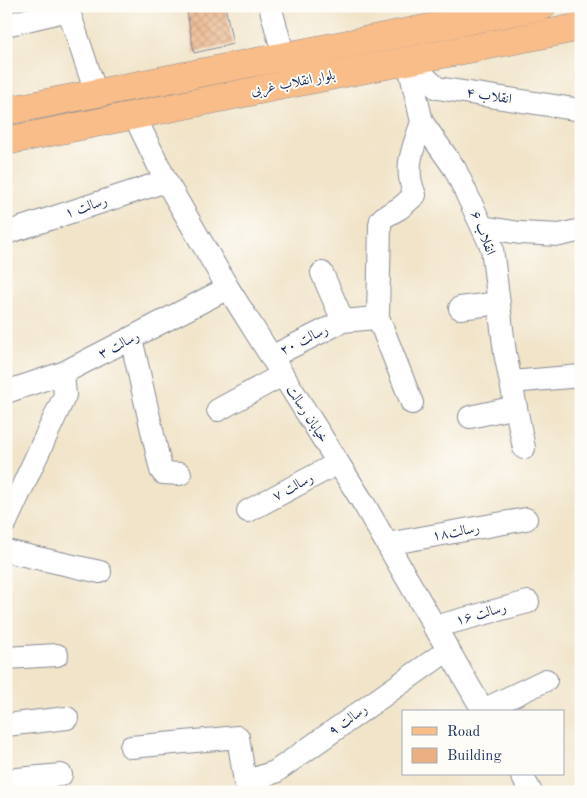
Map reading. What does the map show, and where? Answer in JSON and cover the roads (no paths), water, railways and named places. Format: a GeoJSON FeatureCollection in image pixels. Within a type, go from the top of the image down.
{"type":"FeatureCollection","features":[{"type":"Feature","properties":{"kind":"main road","name":"بلوار انقلاب غربی"},"geometry":{"type":"LineString","coordinates":[[6,111],[542,6]]}},
{"type":"Feature","properties":{"kind":"main road","name":"بلوار انقلاب غربی"},"geometry":{"type":"LineString","coordinates":[[6,141],[581,27]]}},
{"type":"Feature","properties":{"kind":"street"},"geometry":{"type":"LineString","coordinates":[[270,6],[284,57]]}},
{"type":"Feature","properties":{"kind":"street"},"geometry":{"type":"LineString","coordinates":[[6,25],[68,8],[96,93]]}},
{"type":"Feature","properties":{"kind":"street","name":"انقلاب ۴"},"geometry":{"type":"LineString","coordinates":[[408,61],[437,88],[581,110]]}},
{"type":"Feature","properties":{"kind":"street","name":"انقلاب ۶"},"geometry":{"type":"LineString","coordinates":[[408,61],[422,122],[455,169],[492,248],[505,353],[524,448]]}},
{"type":"Feature","properties":{"kind":"street","name":"خیابان رسالت"},"geometry":{"type":"LineString","coordinates":[[134,115],[166,181],[228,288],[387,544],[482,710]]}},
{"type":"Feature","properties":{"kind":"street"},"geometry":{"type":"LineString","coordinates":[[412,403],[378,317],[380,225],[384,217],[400,208],[415,195],[411,186],[408,169],[412,149],[422,122]]}},
{"type":"Feature","properties":{"kind":"street","name":"رسالت ۱"},"geometry":{"type":"LineString","coordinates":[[6,233],[166,181]]}},
{"type":"Feature","properties":{"kind":"street"},"geometry":{"type":"LineString","coordinates":[[482,227],[520,233],[560,235],[581,230]]}},
{"type":"Feature","properties":{"kind":"street","name":"رسالت ۲۰"},"geometry":{"type":"LineString","coordinates":[[218,410],[276,366],[343,321],[322,273]]}},
{"type":"Feature","properties":{"kind":"street","name":"رسالت ۳"},"geometry":{"type":"LineString","coordinates":[[6,392],[63,373],[228,288]]}},
{"type":"Feature","properties":{"kind":"street"},"geometry":{"type":"LineString","coordinates":[[460,308],[499,303]]}},
{"type":"Feature","properties":{"kind":"street"},"geometry":{"type":"LineString","coordinates":[[343,321],[378,317]]}},
{"type":"Feature","properties":{"kind":"street"},"geometry":{"type":"LineString","coordinates":[[131,338],[161,470],[166,474],[180,474]]}},
{"type":"Feature","properties":{"kind":"street"},"geometry":{"type":"LineString","coordinates":[[6,522],[65,394],[63,373]]}},
{"type":"Feature","properties":{"kind":"street"},"geometry":{"type":"LineString","coordinates":[[511,382],[581,376]]}},
{"type":"Feature","properties":{"kind":"street"},"geometry":{"type":"LineString","coordinates":[[470,417],[516,407]]}},
{"type":"Feature","properties":{"kind":"street","name":"رسالت ۷"},"geometry":{"type":"LineString","coordinates":[[248,512],[338,463]]}},
{"type":"Feature","properties":{"kind":"street","name":"رسالت۱۸"},"geometry":{"type":"LineString","coordinates":[[387,544],[526,520]]}},
{"type":"Feature","properties":{"kind":"street"},"geometry":{"type":"LineString","coordinates":[[6,551],[100,572]]}},
{"type":"Feature","properties":{"kind":"street","name":"رسالت ۱۶"},"geometry":{"type":"LineString","coordinates":[[434,627],[528,602]]}},
{"type":"Feature","properties":{"kind":"street","name":"رسالت ۹"},"geometry":{"type":"LineString","coordinates":[[132,747],[238,737],[245,782],[275,772],[448,650]]}},
{"type":"Feature","properties":{"kind":"street"},"geometry":{"type":"LineString","coordinates":[[6,658],[57,656]]}},
{"type":"Feature","properties":{"kind":"street"},"geometry":{"type":"LineString","coordinates":[[485,710],[546,680]]}},
{"type":"Feature","properties":{"kind":"street"},"geometry":{"type":"LineString","coordinates":[[6,726],[67,718]]}},
{"type":"Feature","properties":{"kind":"street"},"geometry":{"type":"LineString","coordinates":[[6,780],[61,775]]}},
{"type":"Feature","properties":{"kind":"street"},"geometry":{"type":"LineString","coordinates":[[522,776],[531,792]]}}]}
